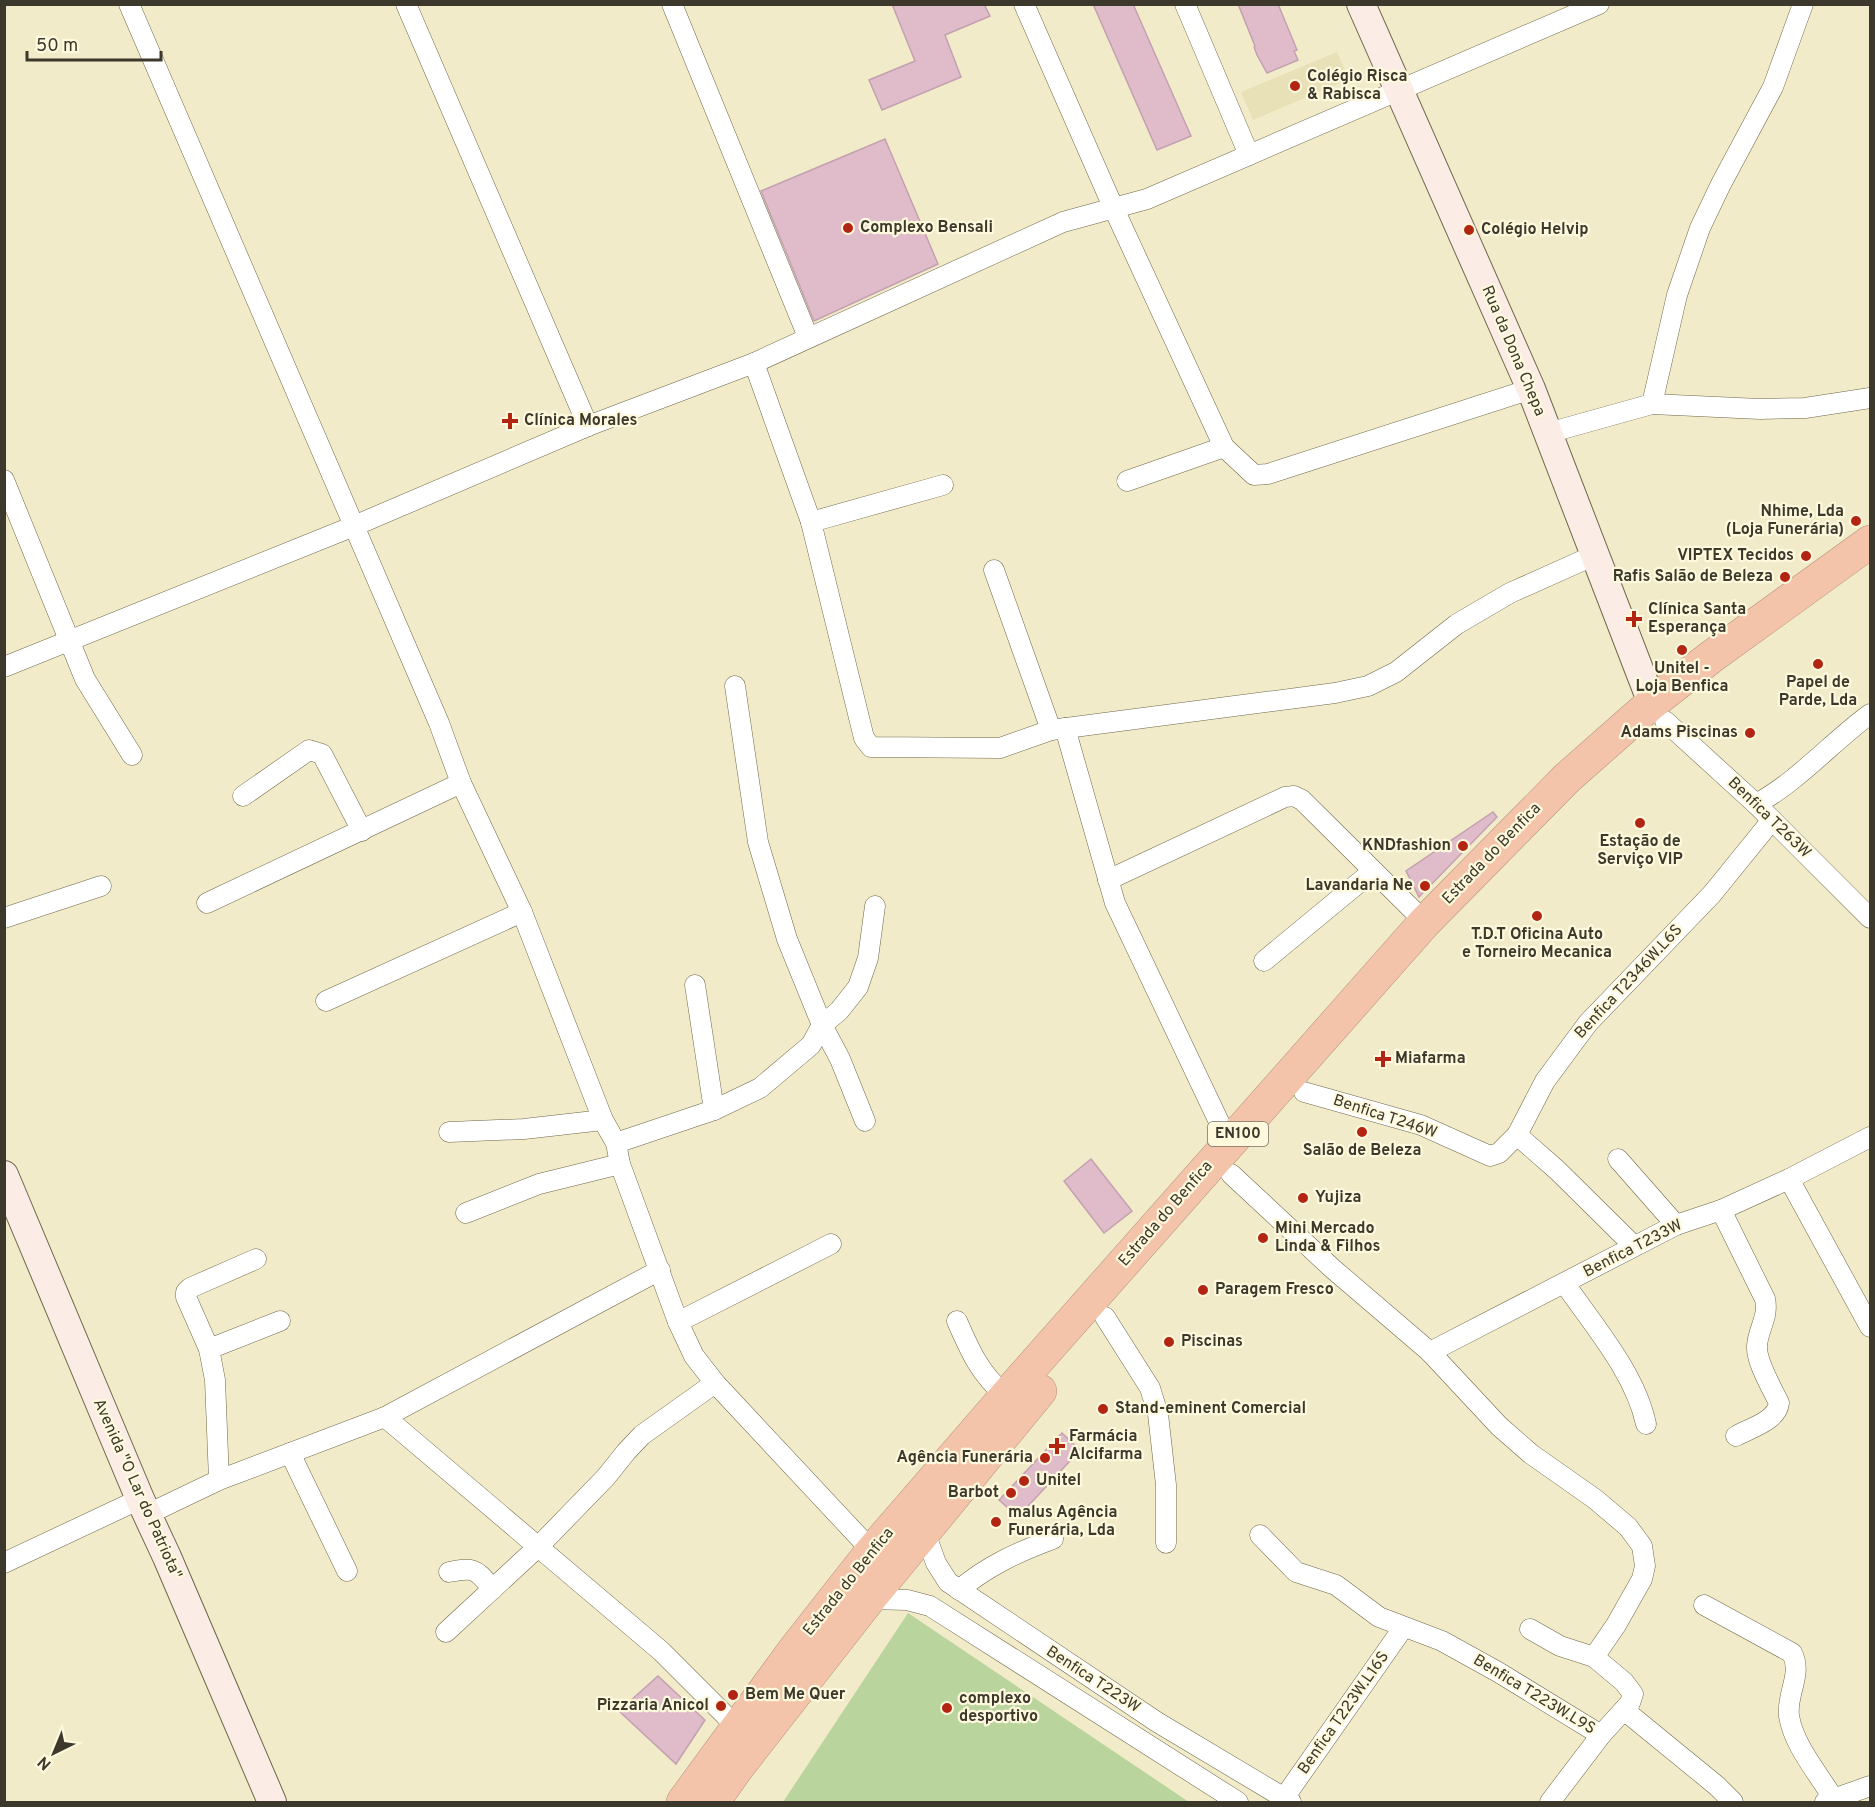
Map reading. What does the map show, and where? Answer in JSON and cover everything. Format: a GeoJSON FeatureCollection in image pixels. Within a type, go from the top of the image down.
{"type":"FeatureCollection","features":[{"type":"Feature","properties":{"kind":"highway","name":"Estrada do Benfica"},"geometry":{"type":"LineString","coordinates":[[683,1803],[795,1649],[872,1551],[1006,1396],[1230,1158],[1304,1092],[1413,967],[1529,842],[1596,779],[1711,657],[1870,542]]}},
{"type":"Feature","properties":{"kind":"highway","name":"Estrada do Benfica"},"geometry":{"type":"LineString","coordinates":[[713,1803],[737,1768],[924,1530],[1105,1317],[1230,1158],[1425,922],[1567,778],[1659,712],[1870,570]]}},
{"type":"Feature","properties":{"kind":"main road","name":"Rua da Dona Chepa"},"geometry":{"type":"LineString","coordinates":[[1361,4],[1531,389],[1659,712]]}},
{"type":"Feature","properties":{"kind":"main road","name":"Avenida \"O Lar do Patriota\""},"geometry":{"type":"LineString","coordinates":[[4,1175],[272,1803]]}},
{"type":"Feature","properties":{"kind":"street"},"geometry":{"type":"LineString","coordinates":[[129,4],[439,723],[461,783],[522,912],[603,1120],[616,1143],[620,1164],[678,1322],[694,1356],[715,1383],[872,1551]]}},
{"type":"Feature","properties":{"kind":"street"},"geometry":{"type":"LineString","coordinates":[[406,4],[588,426]]}},
{"type":"Feature","properties":{"kind":"street"},"geometry":{"type":"LineString","coordinates":[[672,4],[808,337]]}},
{"type":"Feature","properties":{"kind":"street"},"geometry":{"type":"LineString","coordinates":[[1024,4],[1114,209],[1224,447],[1254,475],[1268,474],[1531,389]]}},
{"type":"Feature","properties":{"kind":"street"},"geometry":{"type":"LineString","coordinates":[[1185,4],[1249,155]]}},
{"type":"Feature","properties":{"kind":"street"},"geometry":{"type":"LineString","coordinates":[[4,667],[354,526],[588,426],[754,363],[1063,222],[1147,199],[1599,4]]}},
{"type":"Feature","properties":{"kind":"street"},"geometry":{"type":"LineString","coordinates":[[1652,404],[1677,295],[1700,228],[1773,87],[1803,4]]}},
{"type":"Feature","properties":{"kind":"street"},"geometry":{"type":"LineString","coordinates":[[754,363],[811,522],[864,738],[871,747],[1000,748],[1058,729],[1335,693],[1368,686],[1396,672],[1457,624],[1509,593],[1595,555]]}},
{"type":"Feature","properties":{"kind":"street"},"geometry":{"type":"LineString","coordinates":[[1548,433],[1652,404],[1760,409],[1805,408],[1870,398]]}},
{"type":"Feature","properties":{"kind":"street"},"geometry":{"type":"LineString","coordinates":[[1126,481],[1224,447]]}},
{"type":"Feature","properties":{"kind":"street"},"geometry":{"type":"LineString","coordinates":[[4,480],[85,679],[132,755]]}},
{"type":"Feature","properties":{"kind":"street"},"geometry":{"type":"LineString","coordinates":[[811,522],[943,485]]}},
{"type":"Feature","properties":{"kind":"street"},"geometry":{"type":"LineString","coordinates":[[994,570],[1058,729],[1123,922],[1230,1158],[1333,1269],[1430,1352],[1499,1426],[1531,1454],[1614,1513],[1642,1546],[1645,1566],[1642,1579],[1616,1625],[1594,1657]]}},
{"type":"Feature","properties":{"kind":"street"},"geometry":{"type":"LineString","coordinates":[[735,686],[758,842],[787,939],[865,1121]]}},
{"type":"Feature","properties":{"kind":"street","name":"Benfica T263W"},"geometry":{"type":"LineString","coordinates":[[1659,712],[1756,804],[1870,918]]}},
{"type":"Feature","properties":{"kind":"street"},"geometry":{"type":"LineString","coordinates":[[1756,804],[1772,796],[1845,732],[1870,714]]}},
{"type":"Feature","properties":{"kind":"street"},"geometry":{"type":"LineString","coordinates":[[243,796],[309,750],[316,751],[322,754],[362,831]]}},
{"type":"Feature","properties":{"kind":"street"},"geometry":{"type":"LineString","coordinates":[[207,903],[461,783]]}},
{"type":"Feature","properties":{"kind":"street"},"geometry":{"type":"LineString","coordinates":[[1108,880],[1285,797],[1293,796],[1302,800],[1425,922]]}},
{"type":"Feature","properties":{"kind":"street","name":"Benfica T2346W.L6S"},"geometry":{"type":"LineString","coordinates":[[1499,1153],[1517,1135],[1545,1080],[1588,1023],[1712,894],[1772,820]]}},
{"type":"Feature","properties":{"kind":"street"},"geometry":{"type":"LineString","coordinates":[[1264,962],[1373,870]]}},
{"type":"Feature","properties":{"kind":"street"},"geometry":{"type":"LineString","coordinates":[[4,918],[100,886]]}},
{"type":"Feature","properties":{"kind":"street"},"geometry":{"type":"LineString","coordinates":[[616,1143],[714,1110],[760,1088],[811,1045],[822,1025],[839,1011],[858,987],[868,958],[875,906]]}},
{"type":"Feature","properties":{"kind":"street"},"geometry":{"type":"LineString","coordinates":[[326,1001],[522,912]]}},
{"type":"Feature","properties":{"kind":"street"},"geometry":{"type":"LineString","coordinates":[[695,985],[714,1110]]}},
{"type":"Feature","properties":{"kind":"street","name":"Benfica T246W"},"geometry":{"type":"LineString","coordinates":[[1304,1092],[1421,1125],[1490,1156],[1499,1153]]}},
{"type":"Feature","properties":{"kind":"street"},"geometry":{"type":"LineString","coordinates":[[449,1132],[524,1129],[603,1120]]}},
{"type":"Feature","properties":{"kind":"street"},"geometry":{"type":"LineString","coordinates":[[1517,1135],[1557,1170],[1634,1246]]}},
{"type":"Feature","properties":{"kind":"street","name":"Benfica T233W"},"geometry":{"type":"LineString","coordinates":[[1430,1352],[1676,1225],[1721,1210],[1789,1179],[1870,1137]]}},
{"type":"Feature","properties":{"kind":"street"},"geometry":{"type":"LineString","coordinates":[[1618,1159],[1676,1225]]}},
{"type":"Feature","properties":{"kind":"street"},"geometry":{"type":"LineString","coordinates":[[466,1213],[539,1184],[620,1164]]}},
{"type":"Feature","properties":{"kind":"street"},"geometry":{"type":"LineString","coordinates":[[1789,1179],[1870,1327]]}},
{"type":"Feature","properties":{"kind":"street"},"geometry":{"type":"LineString","coordinates":[[1721,1210],[1765,1299],[1767,1310],[1757,1345],[1758,1357],[1779,1403],[1778,1410],[1772,1417],[1736,1436]]}},
{"type":"Feature","properties":{"kind":"street"},"geometry":{"type":"LineString","coordinates":[[678,1322],[831,1244]]}},
{"type":"Feature","properties":{"kind":"street"},"geometry":{"type":"LineString","coordinates":[[219,1480],[215,1380],[209,1349],[186,1297],[186,1292],[190,1288],[256,1259]]}},
{"type":"Feature","properties":{"kind":"street"},"geometry":{"type":"LineString","coordinates":[[4,1563],[144,1506],[385,1417],[660,1270]]}},
{"type":"Feature","properties":{"kind":"street"},"geometry":{"type":"LineString","coordinates":[[1564,1284],[1599,1332],[1638,1394],[1646,1424]]}},
{"type":"Feature","properties":{"kind":"street"},"geometry":{"type":"LineString","coordinates":[[1105,1317],[1150,1388],[1158,1414],[1166,1485],[1166,1543]]}},
{"type":"Feature","properties":{"kind":"street"},"geometry":{"type":"LineString","coordinates":[[209,1349],[280,1321]]}},
{"type":"Feature","properties":{"kind":"street"},"geometry":{"type":"LineString","coordinates":[[957,1321],[972,1356],[990,1382],[1006,1396]]}},
{"type":"Feature","properties":{"kind":"street"},"geometry":{"type":"LineString","coordinates":[[446,1632],[539,1546],[606,1478],[642,1435],[715,1383]]}},
{"type":"Feature","properties":{"kind":"street"},"geometry":{"type":"LineString","coordinates":[[385,1417],[661,1651],[737,1727]]}},
{"type":"Feature","properties":{"kind":"street"},"geometry":{"type":"LineString","coordinates":[[290,1453],[347,1571]]}},
{"type":"Feature","properties":{"kind":"street","name":"Benfica T223W"},"geometry":{"type":"LineString","coordinates":[[924,1530],[941,1572],[948,1582],[1157,1722],[1288,1800]]}},
{"type":"Feature","properties":{"kind":"street","name":"Benfica T223W.L9S"},"geometry":{"type":"LineString","coordinates":[[1260,1535],[1296,1572],[1336,1585],[1379,1617],[1403,1628],[1419,1631],[1451,1646],[1600,1735],[1624,1710]]}},
{"type":"Feature","properties":{"kind":"street"},"geometry":{"type":"LineString","coordinates":[[959,1590],[976,1575],[1000,1561],[1053,1539]]}},
{"type":"Feature","properties":{"kind":"street"},"geometry":{"type":"LineString","coordinates":[[449,1572],[469,1568],[479,1573],[493,1589]]}},
{"type":"Feature","properties":{"kind":"street"},"geometry":{"type":"LineString","coordinates":[[869,1599],[907,1600],[930,1606],[1238,1803]]}},
{"type":"Feature","properties":{"kind":"street"},"geometry":{"type":"LineString","coordinates":[[1704,1605],[1792,1653],[1797,1663],[1788,1713],[1793,1734],[1829,1800],[1870,1786]]}},
{"type":"Feature","properties":{"kind":"street","name":"Benfica T223W.L16S"},"geometry":{"type":"LineString","coordinates":[[1288,1800],[1403,1628]]}},
{"type":"Feature","properties":{"kind":"street"},"geometry":{"type":"LineString","coordinates":[[1530,1629],[1560,1646],[1594,1657],[1624,1682],[1633,1694],[1624,1710],[1718,1786],[1733,1803]]}},
{"type":"Feature","properties":{"kind":"street"},"geometry":{"type":"LineString","coordinates":[[1550,1803],[1600,1735]]}},
{"type":"Feature","properties":{"kind":"shaded area","name":"Colégio Risca & Rabisca"},"geometry":{"type":"Polygon","coordinates":[[[1337,52],[1349,79],[1253,120],[1241,92],[1337,52]]]}},
{"type":"Feature","properties":{"kind":"green space","name":"complexo desportivo"},"geometry":{"type":"Polygon","coordinates":[[[908,1613],[1189,1802],[783,1802],[908,1613]]]}},
{"type":"Feature","properties":{"kind":"building"},"geometry":{"type":"Polygon","coordinates":[[[892,4],[984,4],[990,16],[945,35],[961,77],[882,110],[869,80],[915,61],[892,4]]]}},
{"type":"Feature","properties":{"kind":"building"},"geometry":{"type":"Polygon","coordinates":[[[1093,4],[1133,4],[1191,136],[1157,150],[1093,4]]]}},
{"type":"Feature","properties":{"kind":"building"},"geometry":{"type":"Polygon","coordinates":[[[1238,4],[1278,4],[1297,50],[1294,51],[1298,60],[1267,73],[1257,55],[1238,4]]]}},
{"type":"Feature","properties":{"kind":"building","name":"Complexo Bensali"},"geometry":{"type":"Polygon","coordinates":[[[885,139],[938,264],[814,321],[761,191],[885,139]]]}},
{"type":"Feature","properties":{"kind":"building"},"geometry":{"type":"Polygon","coordinates":[[[1493,812],[1497,817],[1419,897],[1406,871],[1493,812]]]}},
{"type":"Feature","properties":{"kind":"building"},"geometry":{"type":"Polygon","coordinates":[[[1091,1159],[1132,1211],[1104,1233],[1064,1181],[1091,1159]]]}},
{"type":"Feature","properties":{"kind":"building"},"geometry":{"type":"Polygon","coordinates":[[[1062,1433],[1080,1450],[1018,1517],[999,1500],[1062,1433]]]}},
{"type":"Feature","properties":{"kind":"building"},"geometry":{"type":"Polygon","coordinates":[[[658,1676],[705,1720],[676,1764],[619,1711],[658,1676]]]}},
{"type":"Feature","properties":{"kind":"place","name":"Colégio Risca & Rabisca"},"geometry":{"type":"Point","coordinates":[1295,86]}},
{"type":"Feature","properties":{"kind":"place","name":"Complexo Bensali"},"geometry":{"type":"Point","coordinates":[848,228]}},
{"type":"Feature","properties":{"kind":"place","name":"Colégio Helvip"},"geometry":{"type":"Point","coordinates":[1469,230]}},
{"type":"Feature","properties":{"kind":"place","name":"Clínica Morales"},"geometry":{"type":"Point","coordinates":[510,421]}},
{"type":"Feature","properties":{"kind":"place","name":"Nhime, Lda (Loja Funerária)"},"geometry":{"type":"Point","coordinates":[1856,521]}},
{"type":"Feature","properties":{"kind":"place","name":"VIPTEX Tecidos"},"geometry":{"type":"Point","coordinates":[1806,556]}},
{"type":"Feature","properties":{"kind":"place","name":"Rafis Salão de Beleza"},"geometry":{"type":"Point","coordinates":[1785,577]}},
{"type":"Feature","properties":{"kind":"place","name":"Clínica Santa Esperança"},"geometry":{"type":"Point","coordinates":[1634,619]}},
{"type":"Feature","properties":{"kind":"place","name":"Unitel - Loja Benfica"},"geometry":{"type":"Point","coordinates":[1682,650]}},
{"type":"Feature","properties":{"kind":"place","name":"Papel de Parde, Lda"},"geometry":{"type":"Point","coordinates":[1818,664]}},
{"type":"Feature","properties":{"kind":"place","name":"Adams Piscinas"},"geometry":{"type":"Point","coordinates":[1750,733]}},
{"type":"Feature","properties":{"kind":"place","name":"Estação de Serviço VIP"},"geometry":{"type":"Point","coordinates":[1640,823]}},
{"type":"Feature","properties":{"kind":"place","name":"KNDfashion"},"geometry":{"type":"Point","coordinates":[1463,846]}},
{"type":"Feature","properties":{"kind":"place","name":"Lavandaria Ne"},"geometry":{"type":"Point","coordinates":[1425,886]}},
{"type":"Feature","properties":{"kind":"place","name":"T.D.T Oficina Auto e Torneiro Mecanica"},"geometry":{"type":"Point","coordinates":[1537,916]}},
{"type":"Feature","properties":{"kind":"place","name":"Miafarma"},"geometry":{"type":"Point","coordinates":[1383,1059]}},
{"type":"Feature","properties":{"kind":"place","name":"Salão de Beleza"},"geometry":{"type":"Point","coordinates":[1362,1132]}},
{"type":"Feature","properties":{"kind":"place","name":"Yujiza"},"geometry":{"type":"Point","coordinates":[1303,1198]}},
{"type":"Feature","properties":{"kind":"place","name":"Mini Mercado Linda & Filhos"},"geometry":{"type":"Point","coordinates":[1263,1238]}},
{"type":"Feature","properties":{"kind":"place","name":"Paragem Fresco"},"geometry":{"type":"Point","coordinates":[1203,1290]}},
{"type":"Feature","properties":{"kind":"place","name":"Piscinas"},"geometry":{"type":"Point","coordinates":[1169,1342]}},
{"type":"Feature","properties":{"kind":"place","name":"Stand-eminent Comercial"},"geometry":{"type":"Point","coordinates":[1103,1409]}},
{"type":"Feature","properties":{"kind":"place","name":"Farmácia Alcifarma"},"geometry":{"type":"Point","coordinates":[1057,1446]}},
{"type":"Feature","properties":{"kind":"place","name":"Agência Funerária"},"geometry":{"type":"Point","coordinates":[1045,1458]}},
{"type":"Feature","properties":{"kind":"place","name":"Unitel"},"geometry":{"type":"Point","coordinates":[1024,1481]}},
{"type":"Feature","properties":{"kind":"place","name":"Barbot"},"geometry":{"type":"Point","coordinates":[1011,1493]}},
{"type":"Feature","properties":{"kind":"place","name":"malus Agência Funerária, Lda"},"geometry":{"type":"Point","coordinates":[996,1522]}},
{"type":"Feature","properties":{"kind":"place","name":"Bem Me Quer"},"geometry":{"type":"Point","coordinates":[733,1695]}},
{"type":"Feature","properties":{"kind":"place","name":"Pizzaria Anicol"},"geometry":{"type":"Point","coordinates":[721,1706]}},
{"type":"Feature","properties":{"kind":"place","name":"complexo desportivo"},"geometry":{"type":"Point","coordinates":[947,1708]}}]}
